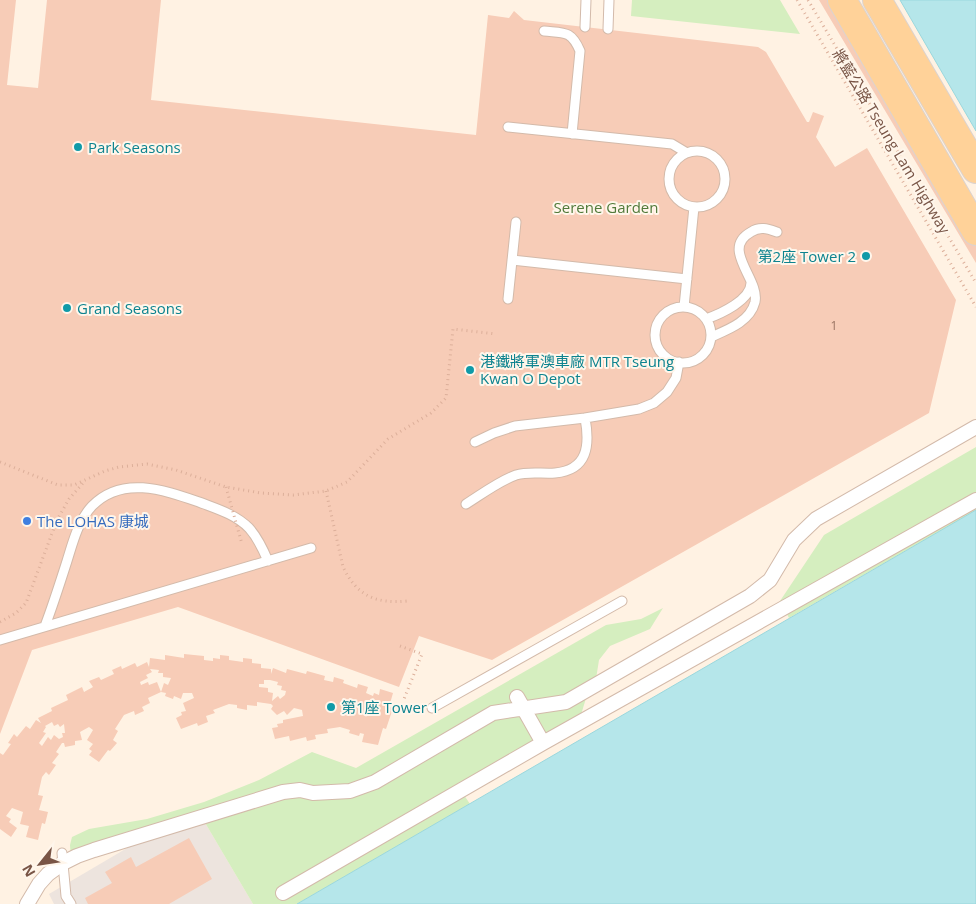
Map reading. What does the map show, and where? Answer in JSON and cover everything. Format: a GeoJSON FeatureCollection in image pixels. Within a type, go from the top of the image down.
{"type":"FeatureCollection","features":[{"type":"Feature","properties":{"kind":"main road","name":"將藍公路 Tseung Lam Highway"},"geometry":{"type":"LineString","coordinates":[[842,0],[976,231]]}},
{"type":"Feature","properties":{"kind":"main road"},"geometry":{"type":"LineString","coordinates":[[878,0],[976,169]]}},
{"type":"Feature","properties":{"kind":"street"},"geometry":{"type":"LineString","coordinates":[[27,904],[39,884],[62,858],[283,792],[300,790],[313,793],[350,791],[375,782],[493,714],[520,703],[566,702],[750,596],[776,573],[790,546],[801,532],[826,513],[976,427]]}},
{"type":"Feature","properties":{"kind":"street"},"geometry":{"type":"LineString","coordinates":[[283,892],[543,743],[976,500]]}},
{"type":"Feature","properties":{"kind":"street"},"geometry":{"type":"LineString","coordinates":[[520,703],[543,743]]}},
{"type":"Feature","properties":{"kind":"lane"},"geometry":{"type":"LineString","coordinates":[[585,27],[586,0]]}},
{"type":"Feature","properties":{"kind":"lane"},"geometry":{"type":"LineString","coordinates":[[608,29],[609,0]]}},
{"type":"Feature","properties":{"kind":"lane"},"geometry":{"type":"LineString","coordinates":[[544,31],[564,33],[575,39],[580,51],[572,134]]}},
{"type":"Feature","properties":{"kind":"lane"},"geometry":{"type":"LineString","coordinates":[[508,127],[672,144],[687,153]]}},
{"type":"Feature","properties":{"kind":"lane"},"geometry":{"type":"LineString","coordinates":[[705,152],[713,156],[720,163],[725,180],[723,189],[712,203],[694,207],[677,199],[672,192],[669,173],[673,164],[687,153],[705,152]]}},
{"type":"Feature","properties":{"kind":"lane"},"geometry":{"type":"LineString","coordinates":[[684,307],[694,207]]}},
{"type":"Feature","properties":{"kind":"lane"},"geometry":{"type":"LineString","coordinates":[[508,298],[516,222]]}},
{"type":"Feature","properties":{"kind":"lane"},"geometry":{"type":"LineString","coordinates":[[710,337],[743,321],[751,312],[755,301],[755,289],[739,258],[739,248],[742,239],[749,232],[758,228],[768,228],[777,232]]}},
{"type":"Feature","properties":{"kind":"lane"},"geometry":{"type":"LineString","coordinates":[[512,260],[687,279]]}},
{"type":"Feature","properties":{"kind":"lane"},"geometry":{"type":"LineString","coordinates":[[706,319],[745,298],[750,293],[752,285],[750,278]]}},
{"type":"Feature","properties":{"kind":"lane"},"geometry":{"type":"LineString","coordinates":[[684,307],[692,308],[706,319],[710,327],[710,337],[704,353],[697,359],[679,362],[663,354],[655,337],[656,328],[666,312],[684,307]]}},
{"type":"Feature","properties":{"kind":"lane"},"geometry":{"type":"LineString","coordinates":[[475,442],[515,426],[585,418],[639,409],[654,402],[667,392],[676,378],[679,362]]}},
{"type":"Feature","properties":{"kind":"lane"},"geometry":{"type":"LineString","coordinates":[[466,504],[515,476],[526,473],[556,473],[567,470],[577,464],[584,455],[588,445],[585,418]]}},
{"type":"Feature","properties":{"kind":"lane"},"geometry":{"type":"LineString","coordinates":[[45,626],[80,524],[93,505],[102,498],[124,489],[158,489],[230,514],[253,534],[268,561]]}},
{"type":"Feature","properties":{"kind":"lane"},"geometry":{"type":"LineString","coordinates":[[0,640],[311,548]]}},
{"type":"Feature","properties":{"kind":"lane"},"geometry":{"type":"LineString","coordinates":[[432,708],[622,601]]}},
{"type":"Feature","properties":{"kind":"lane"},"geometry":{"type":"LineString","coordinates":[[62,858],[66,896],[70,904]]}},
{"type":"Feature","properties":{"kind":"path"},"geometry":{"type":"LineString","coordinates":[[797,0],[976,307]]}},
{"type":"Feature","properties":{"kind":"path","name":"將藍公路 Tseung Lam Highway"},"geometry":{"type":"LineString","coordinates":[[808,0],[976,283]]}},
{"type":"Feature","properties":{"kind":"path"},"geometry":{"type":"LineString","coordinates":[[242,544],[226,487],[277,494],[310,494],[326,491],[347,482],[388,439],[431,413],[446,398],[452,330],[496,334]]}},
{"type":"Feature","properties":{"kind":"path"},"geometry":{"type":"LineString","coordinates":[[0,462],[50,483],[68,486]]}},
{"type":"Feature","properties":{"kind":"path"},"geometry":{"type":"LineString","coordinates":[[0,622],[16,613],[26,603],[57,520],[69,499],[84,482]]}},
{"type":"Feature","properties":{"kind":"path"},"geometry":{"type":"LineString","coordinates":[[326,491],[343,566],[350,580],[361,592],[370,597],[381,601],[407,601]]}},
{"type":"Feature","properties":{"kind":"path"},"geometry":{"type":"LineString","coordinates":[[400,646],[422,654],[404,699]]}},
{"type":"Feature","properties":{"kind":"shaded area"},"geometry":{"type":"Polygon","coordinates":[[[204,821],[253,904],[54,904],[49,894],[139,841],[204,821]]]}},
{"type":"Feature","properties":{"kind":"green space"},"geometry":{"type":"Polygon","coordinates":[[[632,0],[780,0],[800,34],[631,16],[632,0]]]}},
{"type":"Feature","properties":{"kind":"green space"},"geometry":{"type":"Polygon","coordinates":[[[976,447],[976,510],[789,618],[780,601],[824,535],[976,447]]]}},
{"type":"Feature","properties":{"kind":"green space"},"geometry":{"type":"Polygon","coordinates":[[[663,608],[650,629],[610,646],[599,660],[596,679],[587,695],[576,731],[464,795],[470,804],[297,904],[253,904],[204,821],[86,852],[82,862],[71,858],[70,845],[72,837],[89,829],[147,819],[204,802],[259,780],[312,752],[356,768],[606,625],[641,619],[663,608]]]}},
{"type":"Feature","properties":{"kind":"water"},"geometry":{"type":"Polygon","coordinates":[[[900,0],[976,0],[976,131],[900,0]]]}},
{"type":"Feature","properties":{"kind":"water"},"geometry":{"type":"Polygon","coordinates":[[[976,510],[976,904],[297,904],[976,510]]]}},
{"type":"Feature","properties":{"kind":"building","name":"港鐵將軍澳車廠 MTR Tseung Kwan O Depot"},"geometry":{"type":"Polygon","coordinates":[[[0,0],[16,0],[7,85],[38,88],[47,0],[161,0],[151,100],[476,135],[488,15],[509,18],[514,11],[524,20],[758,47],[766,52],[807,122],[809,122],[813,112],[824,116],[816,137],[835,167],[867,148],[956,300],[929,413],[492,660],[419,636],[399,687],[178,607],[32,650],[0,734],[0,0]]]}},
{"type":"Feature","properties":{"kind":"building"},"geometry":{"type":"Polygon","coordinates":[[[819,0],[857,0],[976,202],[976,263],[819,0]]]}},
{"type":"Feature","properties":{"kind":"building"},"geometry":{"type":"Polygon","coordinates":[[[184,654],[204,656],[204,660],[213,661],[213,658],[220,659],[220,655],[229,656],[229,660],[243,662],[243,658],[252,659],[252,663],[261,664],[261,668],[271,669],[271,674],[273,668],[286,673],[287,669],[306,674],[307,671],[325,676],[324,680],[333,682],[334,677],[344,680],[343,683],[357,688],[358,684],[368,687],[366,693],[373,696],[374,693],[379,695],[380,689],[393,693],[389,707],[393,708],[386,729],[383,728],[378,745],[362,742],[364,734],[360,733],[359,736],[349,733],[350,730],[340,727],[327,729],[328,733],[315,735],[316,739],[307,741],[306,737],[290,741],[289,736],[275,739],[272,728],[278,727],[277,724],[283,723],[283,720],[303,716],[302,710],[294,708],[287,715],[284,711],[277,715],[271,709],[273,706],[271,704],[257,702],[257,706],[247,705],[247,710],[237,708],[237,705],[229,704],[213,710],[215,713],[206,716],[208,722],[198,726],[197,723],[181,729],[176,718],[182,715],[181,712],[186,711],[183,703],[194,698],[192,693],[183,693],[181,699],[174,696],[173,699],[165,696],[166,693],[161,692],[148,698],[150,703],[142,707],[144,711],[135,715],[134,711],[124,715],[115,729],[118,731],[113,740],[117,743],[110,751],[108,750],[99,762],[89,755],[92,751],[89,749],[93,744],[87,740],[93,730],[89,727],[80,732],[82,740],[75,741],[75,745],[65,747],[64,743],[62,743],[56,752],[59,754],[52,763],[56,765],[49,775],[46,772],[42,777],[38,795],[43,796],[39,810],[48,812],[45,824],[42,823],[38,840],[26,837],[29,826],[20,824],[23,812],[12,808],[6,816],[11,819],[9,822],[17,828],[11,837],[0,829],[0,753],[3,755],[11,744],[8,743],[14,734],[17,737],[26,726],[30,729],[36,720],[41,723],[38,718],[52,711],[51,708],[68,700],[66,695],[82,687],[84,692],[93,687],[89,681],[99,677],[101,680],[114,674],[112,670],[121,666],[122,669],[135,663],[137,667],[147,662],[149,667],[150,658],[165,660],[165,655],[184,658],[184,654]],[[150,669],[152,672],[146,675],[148,678],[140,682],[141,685],[148,682],[149,685],[157,682],[161,692],[164,683],[168,685],[171,678],[163,677],[163,673],[158,673],[159,670],[150,669]],[[264,680],[264,684],[259,684],[259,687],[268,688],[268,692],[273,693],[272,701],[278,696],[280,699],[285,695],[286,691],[281,690],[282,686],[277,685],[278,682],[264,680]],[[52,722],[45,726],[43,732],[46,733],[39,743],[42,746],[48,737],[51,740],[54,735],[59,739],[63,737],[62,733],[65,733],[64,724],[60,727],[58,724],[54,726],[52,722]]]}},
{"type":"Feature","properties":{"kind":"building"},"geometry":{"type":"Polygon","coordinates":[[[189,838],[212,879],[169,904],[88,904],[85,898],[112,883],[105,872],[131,857],[136,867],[189,838]]]}},
{"type":"Feature","properties":{"kind":"place","name":"Park Seasons"},"geometry":{"type":"Point","coordinates":[78,147]}},
{"type":"Feature","properties":{"kind":"place","name":"第2座 Tower 2"},"geometry":{"type":"Point","coordinates":[866,256]}},
{"type":"Feature","properties":{"kind":"place","name":"Grand Seasons"},"geometry":{"type":"Point","coordinates":[67,308]}},
{"type":"Feature","properties":{"kind":"place","name":"港鐵將軍澳車廠 MTR Tseung Kwan O Depot"},"geometry":{"type":"Point","coordinates":[470,370]}},
{"type":"Feature","properties":{"kind":"place","name":"The LOHAS 康城"},"geometry":{"type":"Point","coordinates":[27,521]}},
{"type":"Feature","properties":{"kind":"place","name":"第1座 Tower 1"},"geometry":{"type":"Point","coordinates":[331,707]}},
{"type":"Feature","properties":{"kind":"park label","name":"Serene Garden"},"geometry":{"type":"Point","coordinates":[606,207]}}]}
